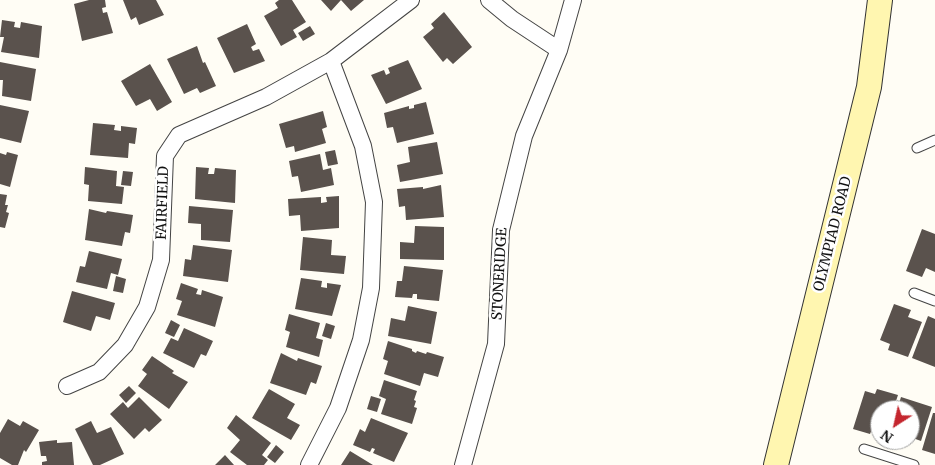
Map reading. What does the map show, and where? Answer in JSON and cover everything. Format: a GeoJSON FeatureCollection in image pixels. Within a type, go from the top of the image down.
{"type":"FeatureCollection","features":[{"type":"Feature","properties":{"kind":"main road","name":"OLYMPIAD ROAD"},"geometry":{"type":"LineString","coordinates":[[776,465],[869,87],[880,0]]}},
{"type":"Feature","properties":{"kind":"street","name":"FAIRFIELD"},"geometry":{"type":"LineString","coordinates":[[67,386],[99,372],[125,345],[147,307],[161,260],[165,156],[179,135],[266,97],[331,61],[411,0]]}},
{"type":"Feature","properties":{"kind":"street"},"geometry":{"type":"LineString","coordinates":[[489,0],[512,19],[559,50]]}},
{"type":"Feature","properties":{"kind":"street","name":"STONERIDGE"},"geometry":{"type":"LineString","coordinates":[[463,465],[496,344],[501,230],[524,136],[559,50],[573,0]]}},
{"type":"Feature","properties":{"kind":"street"},"geometry":{"type":"LineString","coordinates":[[308,465],[338,408],[361,340],[371,288],[374,202],[363,146],[331,61]]}},
{"type":"Feature","properties":{"kind":"lane"},"geometry":{"type":"LineString","coordinates":[[917,148],[935,140]]}},
{"type":"Feature","properties":{"kind":"lane"},"geometry":{"type":"LineString","coordinates":[[914,293],[935,301]]}},
{"type":"Feature","properties":{"kind":"lane"},"geometry":{"type":"LineString","coordinates":[[864,449],[914,465]]}},
{"type":"Feature","properties":{"kind":"building"},"geometry":{"type":"Polygon","coordinates":[[[89,0],[105,0],[106,7],[102,8],[103,13],[107,12],[113,33],[82,41],[74,4],[89,0]]]}},
{"type":"Feature","properties":{"kind":"building"},"geometry":{"type":"Polygon","coordinates":[[[123,0],[156,0],[164,15],[139,25],[136,17],[131,20],[123,0]]]}},
{"type":"Feature","properties":{"kind":"building"},"geometry":{"type":"Polygon","coordinates":[[[279,0],[292,0],[306,22],[293,30],[297,37],[281,46],[264,16],[278,8],[275,3],[279,0]]]}},
{"type":"Feature","properties":{"kind":"building"},"geometry":{"type":"Polygon","coordinates":[[[321,0],[341,0],[331,11],[321,0]]]}},
{"type":"Feature","properties":{"kind":"building"},"geometry":{"type":"Polygon","coordinates":[[[341,0],[364,0],[351,11],[341,0]]]}},
{"type":"Feature","properties":{"kind":"building"},"geometry":{"type":"Polygon","coordinates":[[[444,12],[472,47],[453,64],[447,58],[443,62],[423,37],[434,28],[431,24],[444,12]]]}},
{"type":"Feature","properties":{"kind":"building"},"geometry":{"type":"Polygon","coordinates":[[[2,20],[15,22],[14,27],[20,28],[21,22],[42,26],[39,58],[1,52],[4,37],[0,37],[2,20]]]}},
{"type":"Feature","properties":{"kind":"building"},"geometry":{"type":"Polygon","coordinates":[[[247,24],[256,44],[251,47],[253,51],[259,49],[265,61],[234,73],[217,38],[247,24]]]}},
{"type":"Feature","properties":{"kind":"building"},"geometry":{"type":"Polygon","coordinates":[[[310,26],[315,34],[303,41],[298,33],[310,26]]]}},
{"type":"Feature","properties":{"kind":"building"},"geometry":{"type":"Polygon","coordinates":[[[197,46],[203,63],[205,62],[216,86],[200,93],[197,88],[184,94],[167,59],[197,46]]]}},
{"type":"Feature","properties":{"kind":"building"},"geometry":{"type":"Polygon","coordinates":[[[408,60],[422,89],[386,104],[371,75],[384,70],[386,75],[390,73],[388,68],[408,60]]]}},
{"type":"Feature","properties":{"kind":"building"},"geometry":{"type":"Polygon","coordinates":[[[0,62],[36,69],[31,101],[2,96],[3,80],[0,80],[0,62]]]}},
{"type":"Feature","properties":{"kind":"building"},"geometry":{"type":"Polygon","coordinates":[[[150,64],[172,102],[157,111],[150,99],[136,106],[121,81],[150,64]]]}},
{"type":"Feature","properties":{"kind":"building"},"geometry":{"type":"Polygon","coordinates":[[[426,102],[434,134],[397,143],[393,127],[387,128],[384,113],[409,106],[409,109],[414,108],[414,105],[426,102]]]}},
{"type":"Feature","properties":{"kind":"building"},"geometry":{"type":"Polygon","coordinates":[[[0,105],[29,111],[21,143],[0,138],[0,105]]]}},
{"type":"Feature","properties":{"kind":"building"},"geometry":{"type":"Polygon","coordinates":[[[323,111],[327,127],[322,129],[326,143],[295,152],[294,146],[286,148],[279,124],[323,111]]]}},
{"type":"Feature","properties":{"kind":"building"},"geometry":{"type":"Polygon","coordinates":[[[93,123],[115,125],[114,130],[121,131],[121,126],[137,128],[135,144],[129,143],[128,158],[90,155],[93,123]]]}},
{"type":"Feature","properties":{"kind":"building"},"geometry":{"type":"Polygon","coordinates":[[[437,142],[443,174],[400,182],[397,165],[410,162],[408,147],[437,142]]]}},
{"type":"Feature","properties":{"kind":"building"},"geometry":{"type":"Polygon","coordinates":[[[335,150],[338,164],[328,166],[325,152],[335,150]]]}},
{"type":"Feature","properties":{"kind":"building"},"geometry":{"type":"Polygon","coordinates":[[[7,152],[18,155],[10,187],[0,184],[0,153],[6,155],[7,152]]]}},
{"type":"Feature","properties":{"kind":"building"},"geometry":{"type":"Polygon","coordinates":[[[320,154],[323,170],[331,168],[334,185],[301,192],[298,176],[292,177],[289,161],[320,154]]]}},
{"type":"Feature","properties":{"kind":"building"},"geometry":{"type":"Polygon","coordinates":[[[85,167],[117,171],[116,186],[124,187],[122,204],[88,201],[89,185],[84,184],[85,167]]]}},
{"type":"Feature","properties":{"kind":"building"},"geometry":{"type":"Polygon","coordinates":[[[196,167],[209,168],[208,174],[214,174],[215,168],[236,170],[235,203],[195,199],[196,167]]]}},
{"type":"Feature","properties":{"kind":"building"},"geometry":{"type":"Polygon","coordinates":[[[123,171],[133,172],[131,186],[121,185],[123,171]]]}},
{"type":"Feature","properties":{"kind":"building"},"geometry":{"type":"Polygon","coordinates":[[[441,185],[444,217],[406,220],[405,206],[399,207],[397,189],[423,187],[423,189],[441,185]]]}},
{"type":"Feature","properties":{"kind":"building"},"geometry":{"type":"Polygon","coordinates":[[[0,194],[7,195],[5,205],[8,205],[6,212],[9,213],[5,228],[0,227],[0,194]]]}},
{"type":"Feature","properties":{"kind":"building"},"geometry":{"type":"Polygon","coordinates":[[[339,196],[339,228],[301,231],[300,215],[289,216],[288,199],[321,197],[321,203],[327,202],[326,197],[339,196]]]}},
{"type":"Feature","properties":{"kind":"building"},"geometry":{"type":"Polygon","coordinates":[[[189,206],[233,210],[230,242],[201,240],[201,224],[188,223],[189,206]]]}},
{"type":"Feature","properties":{"kind":"building"},"geometry":{"type":"Polygon","coordinates":[[[89,209],[106,213],[107,211],[133,215],[130,233],[125,232],[122,246],[85,240],[89,209]]]}},
{"type":"Feature","properties":{"kind":"building"},"geometry":{"type":"Polygon","coordinates":[[[415,226],[444,227],[444,260],[400,259],[400,242],[414,243],[415,226]]]}},
{"type":"Feature","properties":{"kind":"building"},"geometry":{"type":"Polygon","coordinates":[[[922,229],[935,234],[935,272],[926,268],[922,277],[906,271],[922,229]]]}},
{"type":"Feature","properties":{"kind":"building"},"geometry":{"type":"Polygon","coordinates":[[[303,237],[332,240],[331,255],[346,256],[344,274],[300,270],[303,237]]]}},
{"type":"Feature","properties":{"kind":"building"},"geometry":{"type":"Polygon","coordinates":[[[193,245],[232,250],[228,282],[183,276],[185,259],[191,260],[193,245]]]}},
{"type":"Feature","properties":{"kind":"building"},"geometry":{"type":"Polygon","coordinates":[[[89,251],[122,259],[118,275],[111,273],[107,289],[76,282],[80,266],[85,267],[89,251]]]}},
{"type":"Feature","properties":{"kind":"building"},"geometry":{"type":"Polygon","coordinates":[[[404,266],[443,270],[439,301],[417,299],[417,294],[413,294],[412,298],[395,297],[397,281],[402,281],[404,266]]]}},
{"type":"Feature","properties":{"kind":"building"},"geometry":{"type":"Polygon","coordinates":[[[116,276],[126,279],[123,293],[113,291],[116,276]]]}},
{"type":"Feature","properties":{"kind":"building"},"geometry":{"type":"Polygon","coordinates":[[[301,278],[322,281],[321,287],[327,288],[327,283],[341,285],[332,316],[295,309],[301,278]]]}},
{"type":"Feature","properties":{"kind":"building"},"geometry":{"type":"Polygon","coordinates":[[[181,283],[198,289],[196,294],[201,295],[202,290],[223,297],[215,327],[177,315],[182,301],[176,299],[181,283]]]}},
{"type":"Feature","properties":{"kind":"building"},"geometry":{"type":"Polygon","coordinates":[[[72,291],[115,303],[110,320],[96,316],[91,331],[63,322],[72,291]]]}},
{"type":"Feature","properties":{"kind":"building"},"geometry":{"type":"Polygon","coordinates":[[[894,304],[911,310],[908,317],[922,322],[908,357],[888,350],[890,344],[880,340],[894,304]]]}},
{"type":"Feature","properties":{"kind":"building"},"geometry":{"type":"Polygon","coordinates":[[[408,306],[437,312],[431,344],[388,336],[391,318],[405,321],[408,306]]]}},
{"type":"Feature","properties":{"kind":"building"},"geometry":{"type":"Polygon","coordinates":[[[289,314],[320,323],[316,338],[323,340],[319,357],[286,347],[290,332],[285,330],[289,314]]]}},
{"type":"Feature","properties":{"kind":"building"},"geometry":{"type":"Polygon","coordinates":[[[928,316],[935,319],[935,367],[912,358],[928,316]]]}},
{"type":"Feature","properties":{"kind":"building"},"geometry":{"type":"Polygon","coordinates":[[[171,320],[180,325],[174,337],[165,333],[171,320]]]}},
{"type":"Feature","properties":{"kind":"building"},"geometry":{"type":"Polygon","coordinates":[[[326,323],[335,326],[331,339],[322,336],[326,323]]]}},
{"type":"Feature","properties":{"kind":"building"},"geometry":{"type":"Polygon","coordinates":[[[184,328],[213,341],[206,356],[201,354],[194,368],[163,353],[171,338],[178,341],[184,328]]]}},
{"type":"Feature","properties":{"kind":"building"},"geometry":{"type":"Polygon","coordinates":[[[388,341],[412,349],[416,353],[417,351],[426,354],[427,352],[444,357],[438,377],[424,373],[420,386],[384,374],[388,361],[383,359],[388,341]]]}},
{"type":"Feature","properties":{"kind":"building"},"geometry":{"type":"Polygon","coordinates":[[[281,353],[297,361],[298,358],[322,366],[316,384],[311,382],[306,395],[270,383],[281,353]]]}},
{"type":"Feature","properties":{"kind":"building"},"geometry":{"type":"Polygon","coordinates":[[[152,356],[174,371],[172,373],[188,382],[169,409],[138,386],[147,374],[142,370],[152,356]]]}},
{"type":"Feature","properties":{"kind":"building"},"geometry":{"type":"Polygon","coordinates":[[[384,380],[417,391],[414,407],[417,408],[412,424],[381,414],[386,399],[379,396],[384,380]]]}},
{"type":"Feature","properties":{"kind":"building"},"geometry":{"type":"Polygon","coordinates":[[[129,386],[136,393],[126,403],[119,395],[129,386]]]}},
{"type":"Feature","properties":{"kind":"building"},"geometry":{"type":"Polygon","coordinates":[[[269,389],[295,404],[287,418],[300,425],[291,440],[252,418],[269,389]]]}},
{"type":"Feature","properties":{"kind":"building"},"geometry":{"type":"Polygon","coordinates":[[[877,389],[898,395],[896,400],[870,400],[870,434],[853,429],[865,391],[875,394],[877,389]]]}},
{"type":"Feature","properties":{"kind":"building"},"geometry":{"type":"Polygon","coordinates":[[[371,396],[381,399],[377,412],[367,409],[371,396]]]}},
{"type":"Feature","properties":{"kind":"building"},"geometry":{"type":"Polygon","coordinates":[[[139,397],[162,420],[149,432],[145,428],[134,439],[110,414],[123,402],[128,408],[139,397]]]}},
{"type":"Feature","properties":{"kind":"building"},"geometry":{"type":"Polygon","coordinates":[[[920,403],[932,407],[920,441],[920,403]]]}},
{"type":"Feature","properties":{"kind":"building"},"geometry":{"type":"Polygon","coordinates":[[[933,413],[935,413],[935,454],[922,450],[933,413]]]}},
{"type":"Feature","properties":{"kind":"building"},"geometry":{"type":"Polygon","coordinates":[[[236,415],[271,443],[262,455],[268,460],[264,465],[247,465],[230,452],[240,440],[227,428],[236,415]]]}},
{"type":"Feature","properties":{"kind":"building"},"geometry":{"type":"Polygon","coordinates":[[[371,418],[408,433],[394,462],[373,453],[375,449],[372,448],[370,452],[353,445],[360,429],[365,432],[371,418]]]}},
{"type":"Feature","properties":{"kind":"building"},"geometry":{"type":"Polygon","coordinates":[[[8,419],[20,426],[23,421],[39,430],[26,452],[24,450],[18,465],[12,465],[0,458],[0,433],[8,419]]]}},
{"type":"Feature","properties":{"kind":"building"},"geometry":{"type":"Polygon","coordinates":[[[91,421],[97,433],[111,427],[124,454],[100,465],[93,465],[75,429],[91,421]]]}},
{"type":"Feature","properties":{"kind":"building"},"geometry":{"type":"Polygon","coordinates":[[[57,440],[57,443],[72,442],[74,465],[42,465],[42,462],[47,461],[46,456],[41,456],[39,442],[57,440]]]}},
{"type":"Feature","properties":{"kind":"building"},"geometry":{"type":"Polygon","coordinates":[[[276,445],[284,452],[275,463],[267,457],[276,445]]]}},
{"type":"Feature","properties":{"kind":"building"},"geometry":{"type":"Polygon","coordinates":[[[350,451],[373,465],[341,465],[350,451]]]}},
{"type":"Feature","properties":{"kind":"building"},"geometry":{"type":"Polygon","coordinates":[[[225,455],[234,465],[215,465],[225,455]]]}}]}
